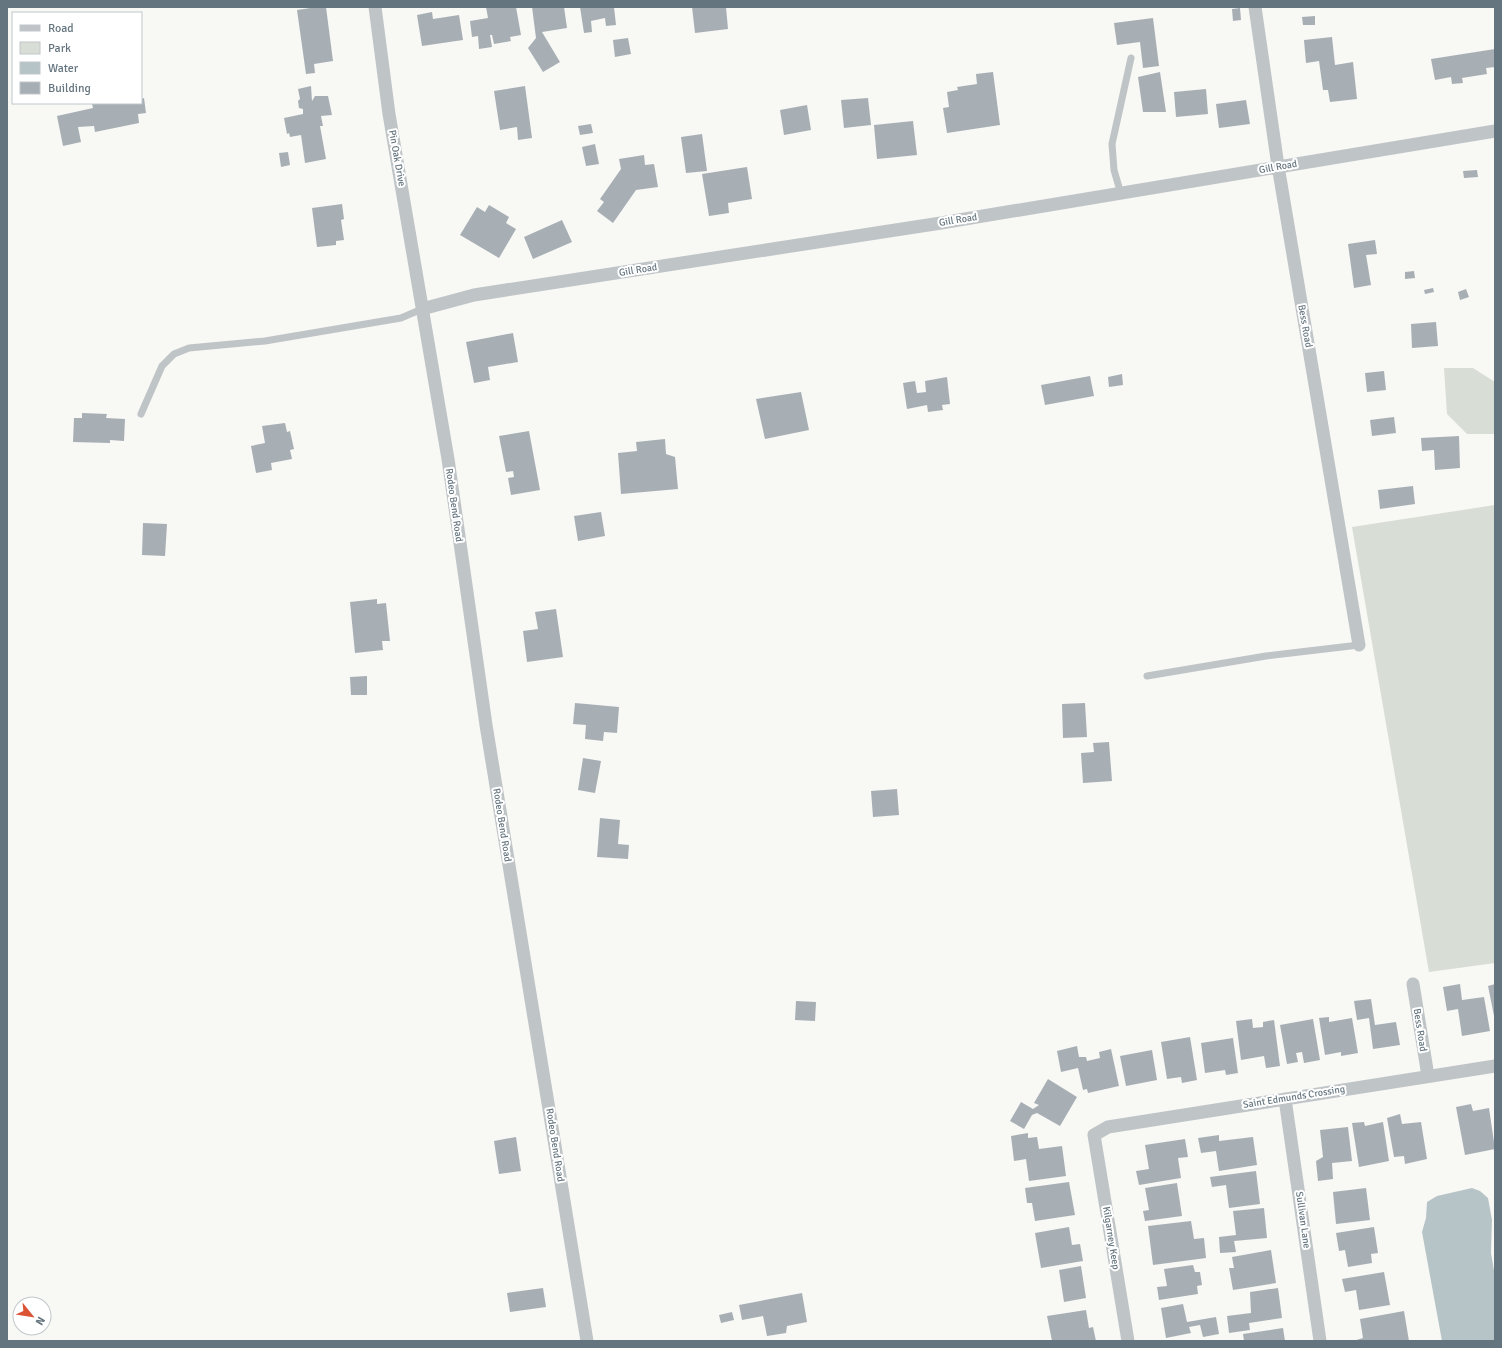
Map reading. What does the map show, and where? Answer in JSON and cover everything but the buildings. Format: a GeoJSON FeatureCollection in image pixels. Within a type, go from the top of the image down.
{"type":"FeatureCollection","features":[{"type":"Feature","properties":{"kind":"street","name":"Pin Oak Drive"},"geometry":{"type":"LineString","coordinates":[[375,7],[389,114],[422,309]]}},
{"type":"Feature","properties":{"kind":"street","name":"Bess Road"},"geometry":{"type":"LineString","coordinates":[[1255,7],[1278,166],[1359,644]]}},
{"type":"Feature","properties":{"kind":"street","name":"Gill Road"},"geometry":{"type":"LineString","coordinates":[[422,309],[474,295],[942,223],[1495,131]]}},
{"type":"Feature","properties":{"kind":"street","name":"Rodeo Bend Road"},"geometry":{"type":"LineString","coordinates":[[422,309],[448,459],[486,725],[587,1341]]}},
{"type":"Feature","properties":{"kind":"street","name":"Bess Road"},"geometry":{"type":"LineString","coordinates":[[1413,984],[1428,1076]]}},
{"type":"Feature","properties":{"kind":"street","name":"Saint Edmunds Crossing"},"geometry":{"type":"LineString","coordinates":[[1094,1134],[1108,1127],[1495,1066]]}},
{"type":"Feature","properties":{"kind":"street","name":"Sullivan Lane"},"geometry":{"type":"LineString","coordinates":[[1285,1099],[1320,1341]]}},
{"type":"Feature","properties":{"kind":"street","name":"Kilgarney Keep"},"geometry":{"type":"LineString","coordinates":[[1094,1134],[1128,1341]]}},
{"type":"Feature","properties":{"kind":"lane"},"geometry":{"type":"LineString","coordinates":[[1121,194],[1114,170],[1112,144],[1132,58]]}},
{"type":"Feature","properties":{"kind":"lane"},"geometry":{"type":"LineString","coordinates":[[141,414],[162,366],[174,354],[189,348],[265,341],[393,319],[422,309]]}},
{"type":"Feature","properties":{"kind":"lane"},"geometry":{"type":"LineString","coordinates":[[1147,676],[1266,656],[1359,644]]}},
{"type":"Feature","properties":{"kind":"green space"},"geometry":{"type":"Polygon","coordinates":[[[1444,368],[1473,368],[1495,382],[1495,434],[1467,434],[1447,414],[1444,368]]]}},
{"type":"Feature","properties":{"kind":"green space"},"geometry":{"type":"Polygon","coordinates":[[[1495,505],[1495,963],[1429,972],[1352,527],[1495,505]]]}},
{"type":"Feature","properties":{"kind":"water"},"geometry":{"type":"Polygon","coordinates":[[[1472,1188],[1480,1191],[1488,1198],[1492,1220],[1491,1253],[1495,1276],[1495,1341],[1442,1341],[1422,1232],[1426,1218],[1427,1202],[1437,1196],[1472,1188]]]}}]}
